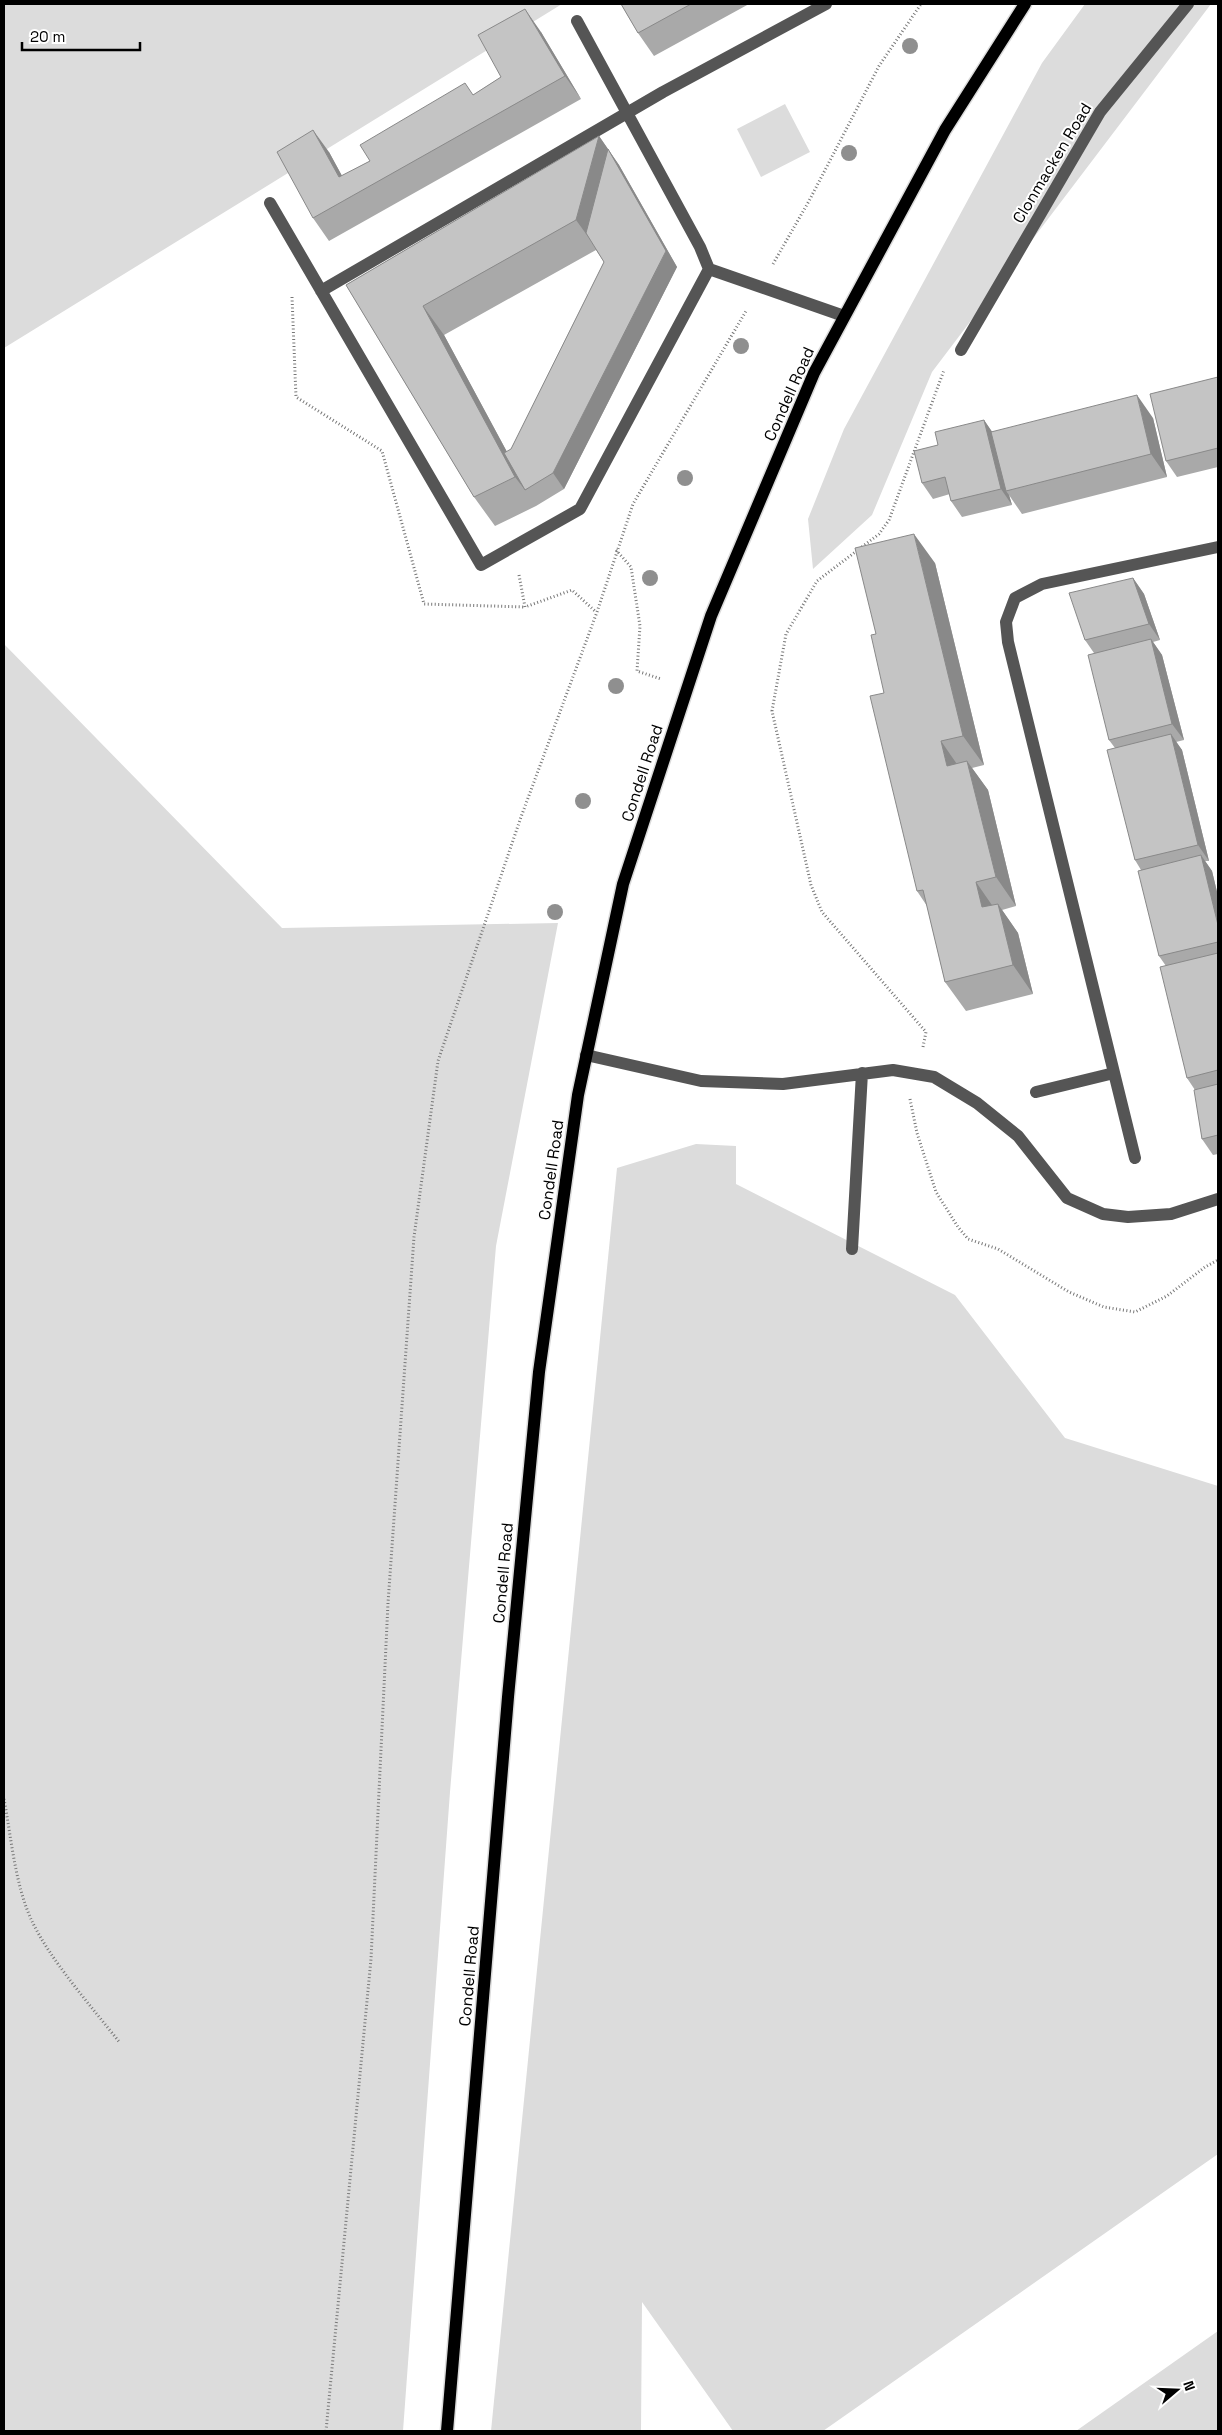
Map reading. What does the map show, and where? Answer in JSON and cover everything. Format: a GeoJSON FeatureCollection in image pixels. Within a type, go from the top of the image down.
{"type":"FeatureCollection","features":[{"type":"Feature","properties":{"kind":"main road","name":"Condell Road"},"geometry":{"type":"LineString","coordinates":[[447,2431],[506,1716],[538,1382],[578,1095],[623,884],[711,616],[814,373],[945,130],[1025,4]]}},
{"type":"Feature","properties":{"kind":"street"},"geometry":{"type":"LineString","coordinates":[[321,291],[628,113],[826,4]]}},
{"type":"Feature","properties":{"kind":"street","name":"Clonmacken Road"},"geometry":{"type":"LineString","coordinates":[[961,350],[1100,112],[1188,4]]}},
{"type":"Feature","properties":{"kind":"street"},"geometry":{"type":"LineString","coordinates":[[576,20],[628,113],[709,268],[844,316]]}},
{"type":"Feature","properties":{"kind":"street"},"geometry":{"type":"LineString","coordinates":[[270,202],[481,565],[580,509],[709,268]]}},
{"type":"Feature","properties":{"kind":"street"},"geometry":{"type":"LineString","coordinates":[[1135,1158],[1008,642],[1006,622],[1015,598],[1042,584],[1218,547]]}},
{"type":"Feature","properties":{"kind":"street"},"geometry":{"type":"LineString","coordinates":[[586,1055],[701,1081],[783,1084],[893,1070],[934,1077],[977,1103],[1018,1136],[1067,1198],[1102,1214],[1128,1217],[1171,1214],[1218,1200]]}},
{"type":"Feature","properties":{"kind":"street"},"geometry":{"type":"LineString","coordinates":[[852,1249],[862,1073]]}},
{"type":"Feature","properties":{"kind":"street"},"geometry":{"type":"LineString","coordinates":[[1036,1092],[1114,1073]]}},
{"type":"Feature","properties":{"kind":"path"},"geometry":{"type":"LineString","coordinates":[[326,2431],[371,1959],[388,1603],[414,1237],[438,1061],[521,817],[597,612],[616,550],[633,504],[809,201],[879,66],[921,4]]}},
{"type":"Feature","properties":{"kind":"path"},"geometry":{"type":"LineString","coordinates":[[292,293],[296,397],[382,451],[424,604],[525,607],[572,590],[597,612]]}},
{"type":"Feature","properties":{"kind":"path"},"geometry":{"type":"LineString","coordinates":[[961,350],[948,359],[889,520],[879,534],[817,581],[786,634],[772,711],[811,885],[822,912],[926,1032],[910,1100],[917,1133],[936,1192],[958,1228],[968,1239],[998,1250],[1069,1292],[1104,1307],[1135,1312],[1167,1296],[1204,1267],[1218,1260]]}},
{"type":"Feature","properties":{"kind":"path"},"geometry":{"type":"LineString","coordinates":[[513,547],[525,607]]}},
{"type":"Feature","properties":{"kind":"path"},"geometry":{"type":"LineString","coordinates":[[616,550],[631,567],[640,626],[638,671]]}},
{"type":"Feature","properties":{"kind":"path"},"geometry":{"type":"LineString","coordinates":[[4,1799],[24,1901],[31,1920],[49,1950],[120,2043]]}},
{"type":"Feature","properties":{"kind":"shaded area"},"geometry":{"type":"Polygon","coordinates":[[[4,4],[562,4],[4,348],[4,4]]]}},
{"type":"Feature","properties":{"kind":"shaded area"},"geometry":{"type":"Polygon","coordinates":[[[1085,4],[1211,4],[932,372],[872,515],[813,569],[808,519],[844,429],[1042,63],[1085,4]]]}},
{"type":"Feature","properties":{"kind":"shaded area"},"geometry":{"type":"Polygon","coordinates":[[[785,104],[810,152],[761,177],[737,129],[785,104]]]}},
{"type":"Feature","properties":{"kind":"shaded area"},"geometry":{"type":"Polygon","coordinates":[[[4,644],[282,928],[558,923],[496,1246],[450,1792],[403,2431],[4,2431],[4,644]]]}},
{"type":"Feature","properties":{"kind":"shaded area"},"geometry":{"type":"Polygon","coordinates":[[[696,1144],[736,1146],[736,1184],[955,1295],[1065,1438],[1218,1486],[1218,2154],[823,2431],[733,2431],[642,2302],[641,2431],[491,2431],[617,1168],[696,1144]]]}},
{"type":"Feature","properties":{"kind":"shaded area"},"geometry":{"type":"Polygon","coordinates":[[[1218,2331],[1218,2431],[1076,2431],[1218,2331]]]}},
{"type":"Feature","properties":{"kind":"building"},"geometry":{"type":"Polygon","coordinates":[[[621,4],[691,4],[638,33],[621,4]]]}},
{"type":"Feature","properties":{"kind":"building"},"geometry":{"type":"Polygon","coordinates":[[[525,9],[565,76],[313,218],[277,152],[313,130],[339,177],[370,161],[360,145],[465,83],[473,95],[501,77],[478,35],[525,9]]]}},
{"type":"Feature","properties":{"kind":"building"},"geometry":{"type":"Polygon","coordinates":[[[599,136],[576,220],[423,306],[515,477],[474,497],[346,285],[599,136]]]}},
{"type":"Feature","properties":{"kind":"building"},"geometry":{"type":"Polygon","coordinates":[[[608,149],[666,251],[553,473],[525,490],[504,453],[511,449],[604,262],[586,233],[608,149]]]}},
{"type":"Feature","properties":{"kind":"building"},"geometry":{"type":"Polygon","coordinates":[[[1218,377],[1218,448],[1166,461],[1150,394],[1218,377]]]}},
{"type":"Feature","properties":{"kind":"building"},"geometry":{"type":"Polygon","coordinates":[[[1137,395],[1151,454],[1006,491],[991,432],[1137,395]]]}},
{"type":"Feature","properties":{"kind":"building"},"geometry":{"type":"Polygon","coordinates":[[[984,420],[1001,489],[951,501],[945,477],[922,483],[914,451],[938,445],[935,432],[984,420]]]}},
{"type":"Feature","properties":{"kind":"building"},"geometry":{"type":"Polygon","coordinates":[[[914,534],[963,736],[941,741],[947,766],[967,761],[996,877],[976,882],[982,907],[998,904],[1013,965],[945,982],[923,890],[917,891],[870,696],[884,693],[871,635],[876,634],[855,548],[914,534]]]}},
{"type":"Feature","properties":{"kind":"building"},"geometry":{"type":"Polygon","coordinates":[[[1133,578],[1149,624],[1085,640],[1069,593],[1133,578]]]}},
{"type":"Feature","properties":{"kind":"building"},"geometry":{"type":"Polygon","coordinates":[[[1151,639],[1172,724],[1109,740],[1088,655],[1151,639]]]}},
{"type":"Feature","properties":{"kind":"building"},"geometry":{"type":"Polygon","coordinates":[[[1171,734],[1198,845],[1135,860],[1107,750],[1171,734]]]}},
{"type":"Feature","properties":{"kind":"building"},"geometry":{"type":"Polygon","coordinates":[[[1201,855],[1218,925],[1218,942],[1159,956],[1138,871],[1201,855]]]}},
{"type":"Feature","properties":{"kind":"building"},"geometry":{"type":"Polygon","coordinates":[[[1218,953],[1218,1070],[1187,1078],[1160,967],[1218,953]]]}},
{"type":"Feature","properties":{"kind":"building"},"geometry":{"type":"Polygon","coordinates":[[[1218,1084],[1218,1135],[1202,1139],[1194,1090],[1218,1084]]]}}]}
